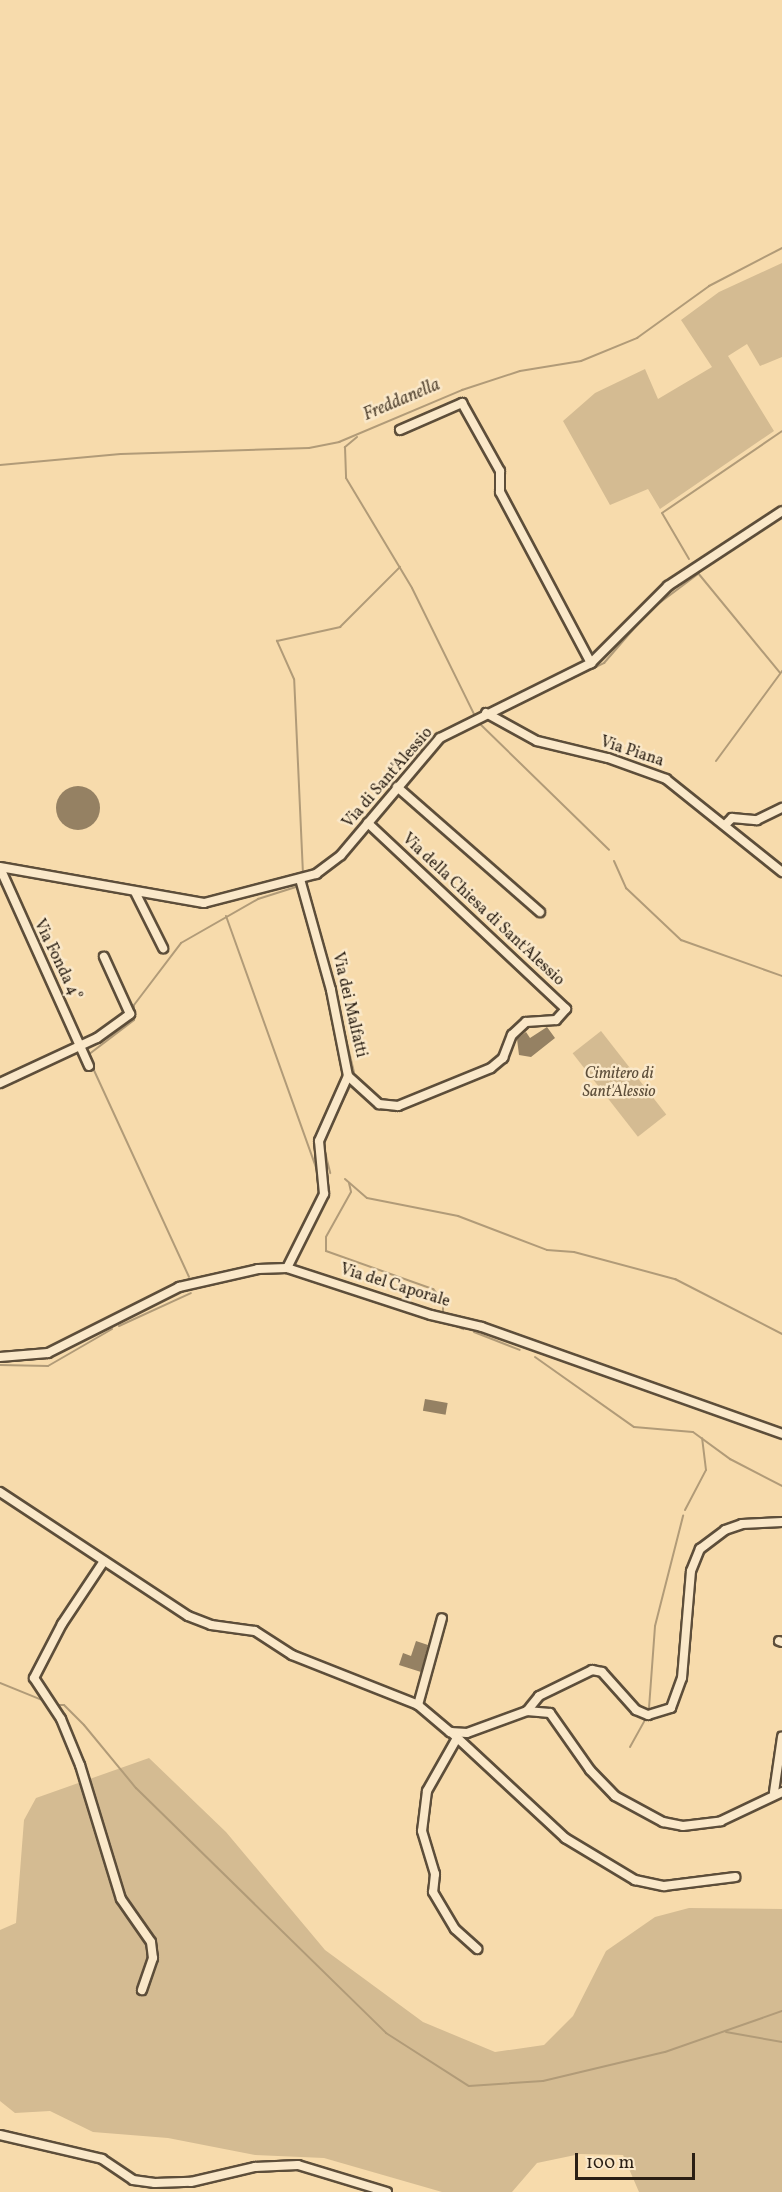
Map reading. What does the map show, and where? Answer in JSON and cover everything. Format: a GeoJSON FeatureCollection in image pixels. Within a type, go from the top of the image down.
{"type":"FeatureCollection","features":[{"type":"Feature","properties":{"kind":"street"},"geometry":{"type":"LineString","coordinates":[[400,430],[462,403],[500,471],[500,492],[591,663]]}},
{"type":"Feature","properties":{"kind":"street","name":"Via di Sant'Alessio"},"geometry":{"type":"LineString","coordinates":[[0,867],[135,892],[212,903],[303,882],[341,855],[440,738],[486,713],[591,663],[668,586],[782,511]]}},
{"type":"Feature","properties":{"kind":"street","name":"Via Piana"},"geometry":{"type":"LineString","coordinates":[[486,713],[537,741],[649,770],[725,825],[782,872]]}},
{"type":"Feature","properties":{"kind":"street"},"geometry":{"type":"LineString","coordinates":[[397,787],[540,912]]}},
{"type":"Feature","properties":{"kind":"street"},"geometry":{"type":"LineString","coordinates":[[725,825],[732,818],[757,820],[782,808]]}},
{"type":"Feature","properties":{"kind":"street","name":"Via della Chiesa di Sant'Alessio"},"geometry":{"type":"LineString","coordinates":[[348,1076],[379,1104],[398,1106],[491,1068],[503,1058],[512,1035],[522,1026],[556,1020],[566,1009],[368,823]]}},
{"type":"Feature","properties":{"kind":"street","name":"Via Fonda 4°"},"geometry":{"type":"LineString","coordinates":[[0,867],[89,1066]]}},
{"type":"Feature","properties":{"kind":"street","name":"Via dei Malfatti"},"geometry":{"type":"LineString","coordinates":[[286,1268],[324,1194],[319,1140],[348,1076],[331,990],[303,882]]}},
{"type":"Feature","properties":{"kind":"street"},"geometry":{"type":"LineString","coordinates":[[135,892],[163,948]]}},
{"type":"Feature","properties":{"kind":"street"},"geometry":{"type":"LineString","coordinates":[[0,1083],[122,1022],[129,1006],[104,957]]}},
{"type":"Feature","properties":{"kind":"street","name":"Via del Caporale"},"geometry":{"type":"LineString","coordinates":[[0,1357],[48,1353],[178,1287],[258,1269],[286,1268],[431,1316],[482,1327],[782,1434]]}},
{"type":"Feature","properties":{"kind":"street"},"geometry":{"type":"LineString","coordinates":[[0,1492],[188,1616],[211,1625],[255,1631],[292,1655],[418,1705],[454,1735],[565,1838],[635,1880],[664,1886],[735,1877]]}},
{"type":"Feature","properties":{"kind":"street"},"geometry":{"type":"LineString","coordinates":[[527,1711],[539,1696],[592,1670],[602,1672],[636,1710],[648,1715],[671,1708],[682,1678],[691,1571],[700,1549],[733,1527],[782,1522]]}},
{"type":"Feature","properties":{"kind":"street"},"geometry":{"type":"LineString","coordinates":[[104,1562],[62,1624],[34,1678],[61,1719],[76,1755],[121,1899],[151,1942],[153,1958],[142,1990]]}},
{"type":"Feature","properties":{"kind":"street"},"geometry":{"type":"LineString","coordinates":[[418,1705],[442,1618]]}},
{"type":"Feature","properties":{"kind":"street"},"geometry":{"type":"LineString","coordinates":[[454,1735],[467,1733],[527,1711],[550,1713],[590,1770],[615,1796],[663,1822],[692,1826],[721,1821],[778,1792],[782,1737]]}},
{"type":"Feature","properties":{"kind":"street"},"geometry":{"type":"LineString","coordinates":[[454,1735],[428,1791],[422,1831],[435,1874],[433,1892],[455,1929],[477,1949]]}},
{"type":"Feature","properties":{"kind":"street"},"geometry":{"type":"LineString","coordinates":[[0,2135],[102,2159],[133,2180],[155,2183],[298,2165],[387,2192]]}},
{"type":"Feature","properties":{"kind":"green space"},"geometry":{"type":"Polygon","coordinates":[[[782,263],[782,357],[760,366],[747,344],[728,356],[774,431],[660,509],[648,489],[610,505],[563,421],[595,393],[645,369],[658,399],[712,367],[681,320],[719,292],[782,263]]]}},
{"type":"Feature","properties":{"kind":"green space","name":"Cimitero di Sant'Alessio"},"geometry":{"type":"Polygon","coordinates":[[[601,1031],[666,1115],[638,1137],[573,1053],[601,1031]]]}},
{"type":"Feature","properties":{"kind":"green space"},"geometry":{"type":"Polygon","coordinates":[[[149,1758],[226,1832],[325,1950],[423,2022],[495,2052],[544,2045],[573,2016],[606,1951],[655,1917],[689,1908],[782,1909],[782,2192],[639,2192],[623,2155],[580,2154],[537,2163],[512,2192],[442,2192],[324,2158],[255,2155],[168,2138],[93,2132],[50,2111],[15,2113],[0,2101],[0,1930],[16,1923],[24,1820],[36,1798],[149,1758]]]}},
{"type":"Feature","properties":{"kind":"building"},"geometry":{"type":"Polygon","coordinates":[[[78,786],[87,787],[94,792],[99,799],[99,817],[94,824],[87,829],[78,830],[69,829],[62,824],[57,817],[56,808],[57,799],[62,792],[69,787],[78,786]]]}},
{"type":"Feature","properties":{"kind":"building"},"geometry":{"type":"Polygon","coordinates":[[[547,1027],[555,1038],[531,1057],[519,1055],[517,1039],[526,1032],[530,1038],[547,1027]]]}},
{"type":"Feature","properties":{"kind":"building"},"geometry":{"type":"Polygon","coordinates":[[[425,1399],[448,1403],[446,1415],[423,1411],[425,1399]]]}},
{"type":"Feature","properties":{"kind":"building"},"geometry":{"type":"Polygon","coordinates":[[[416,1641],[428,1645],[421,1672],[399,1665],[403,1653],[411,1656],[416,1641]]]}},
{"type":"Feature","properties":{"kind":"waterway","name":"Freddanella"},"geometry":{"type":"LineString","coordinates":[[0,465],[121,454],[309,448],[339,442],[462,390],[520,371],[581,361],[637,338],[709,286],[782,248]]}},
{"type":"Feature","properties":{"kind":"waterway"},"geometry":{"type":"LineString","coordinates":[[689,559],[662,513],[782,431]]}},
{"type":"Feature","properties":{"kind":"waterway"},"geometry":{"type":"LineString","coordinates":[[357,437],[345,447],[346,478],[412,588],[474,714]]}},
{"type":"Feature","properties":{"kind":"waterway"},"geometry":{"type":"LineString","coordinates":[[303,874],[294,679],[277,641],[340,627],[400,567]]}},
{"type":"Feature","properties":{"kind":"waterway"},"geometry":{"type":"LineString","coordinates":[[698,573],[780,673]]}},
{"type":"Feature","properties":{"kind":"waterway"},"geometry":{"type":"LineString","coordinates":[[498,714],[604,663],[650,610],[698,574]]}},
{"type":"Feature","properties":{"kind":"waterway"},"geometry":{"type":"LineString","coordinates":[[716,761],[782,671]]}},
{"type":"Feature","properties":{"kind":"waterway"},"geometry":{"type":"LineString","coordinates":[[478,722],[609,850]]}},
{"type":"Feature","properties":{"kind":"waterway"},"geometry":{"type":"LineString","coordinates":[[614,861],[626,888],[681,940],[782,976]]}},
{"type":"Feature","properties":{"kind":"waterway"},"geometry":{"type":"LineString","coordinates":[[88,1055],[134,1020],[134,1005],[181,943],[258,899],[299,886]]}},
{"type":"Feature","properties":{"kind":"waterway"},"geometry":{"type":"LineString","coordinates":[[307,890],[323,948]]}},
{"type":"Feature","properties":{"kind":"waterway"},"geometry":{"type":"LineString","coordinates":[[226,916],[316,1168]]}},
{"type":"Feature","properties":{"kind":"waterway"},"geometry":{"type":"LineString","coordinates":[[338,1005],[354,1072]]}},
{"type":"Feature","properties":{"kind":"waterway"},"geometry":{"type":"LineString","coordinates":[[92,1066],[189,1277]]}},
{"type":"Feature","properties":{"kind":"waterway"},"geometry":{"type":"LineString","coordinates":[[333,1120],[350,1086]]}},
{"type":"Feature","properties":{"kind":"waterway"},"geometry":{"type":"LineString","coordinates":[[323,1144],[330,1173]]}},
{"type":"Feature","properties":{"kind":"waterway"},"geometry":{"type":"LineString","coordinates":[[345,1179],[367,1198],[458,1216],[547,1250],[574,1252],[675,1279],[782,1334]]}},
{"type":"Feature","properties":{"kind":"waterway"},"geometry":{"type":"LineString","coordinates":[[349,1183],[351,1192],[326,1237],[326,1251],[433,1289],[443,1301],[443,1314]]}},
{"type":"Feature","properties":{"kind":"waterway"},"geometry":{"type":"LineString","coordinates":[[119,1326],[191,1293]]}},
{"type":"Feature","properties":{"kind":"waterway"},"geometry":{"type":"LineString","coordinates":[[445,1321],[463,1329]]}},
{"type":"Feature","properties":{"kind":"waterway"},"geometry":{"type":"LineString","coordinates":[[0,1365],[48,1366],[112,1329]]}},
{"type":"Feature","properties":{"kind":"waterway"},"geometry":{"type":"LineString","coordinates":[[474,1332],[520,1350]]}},
{"type":"Feature","properties":{"kind":"waterway"},"geometry":{"type":"LineString","coordinates":[[535,1357],[634,1427],[693,1432],[730,1459],[782,1486]]}},
{"type":"Feature","properties":{"kind":"waterway"},"geometry":{"type":"LineString","coordinates":[[685,1510],[706,1470],[702,1438]]}},
{"type":"Feature","properties":{"kind":"waterway"},"geometry":{"type":"LineString","coordinates":[[649,1708],[655,1626],[683,1516]]}},
{"type":"Feature","properties":{"kind":"waterway"},"geometry":{"type":"LineString","coordinates":[[0,1683],[42,1700]]}},
{"type":"Feature","properties":{"kind":"waterway"},"geometry":{"type":"LineString","coordinates":[[56,1705],[64,1705],[84,1725],[136,1788],[386,2033],[469,2086],[543,2081],[665,2052],[782,2011]]}},
{"type":"Feature","properties":{"kind":"waterway"},"geometry":{"type":"LineString","coordinates":[[630,1747],[646,1718]]}},
{"type":"Feature","properties":{"kind":"waterway"},"geometry":{"type":"LineString","coordinates":[[726,2032],[782,2042]]}}]}
